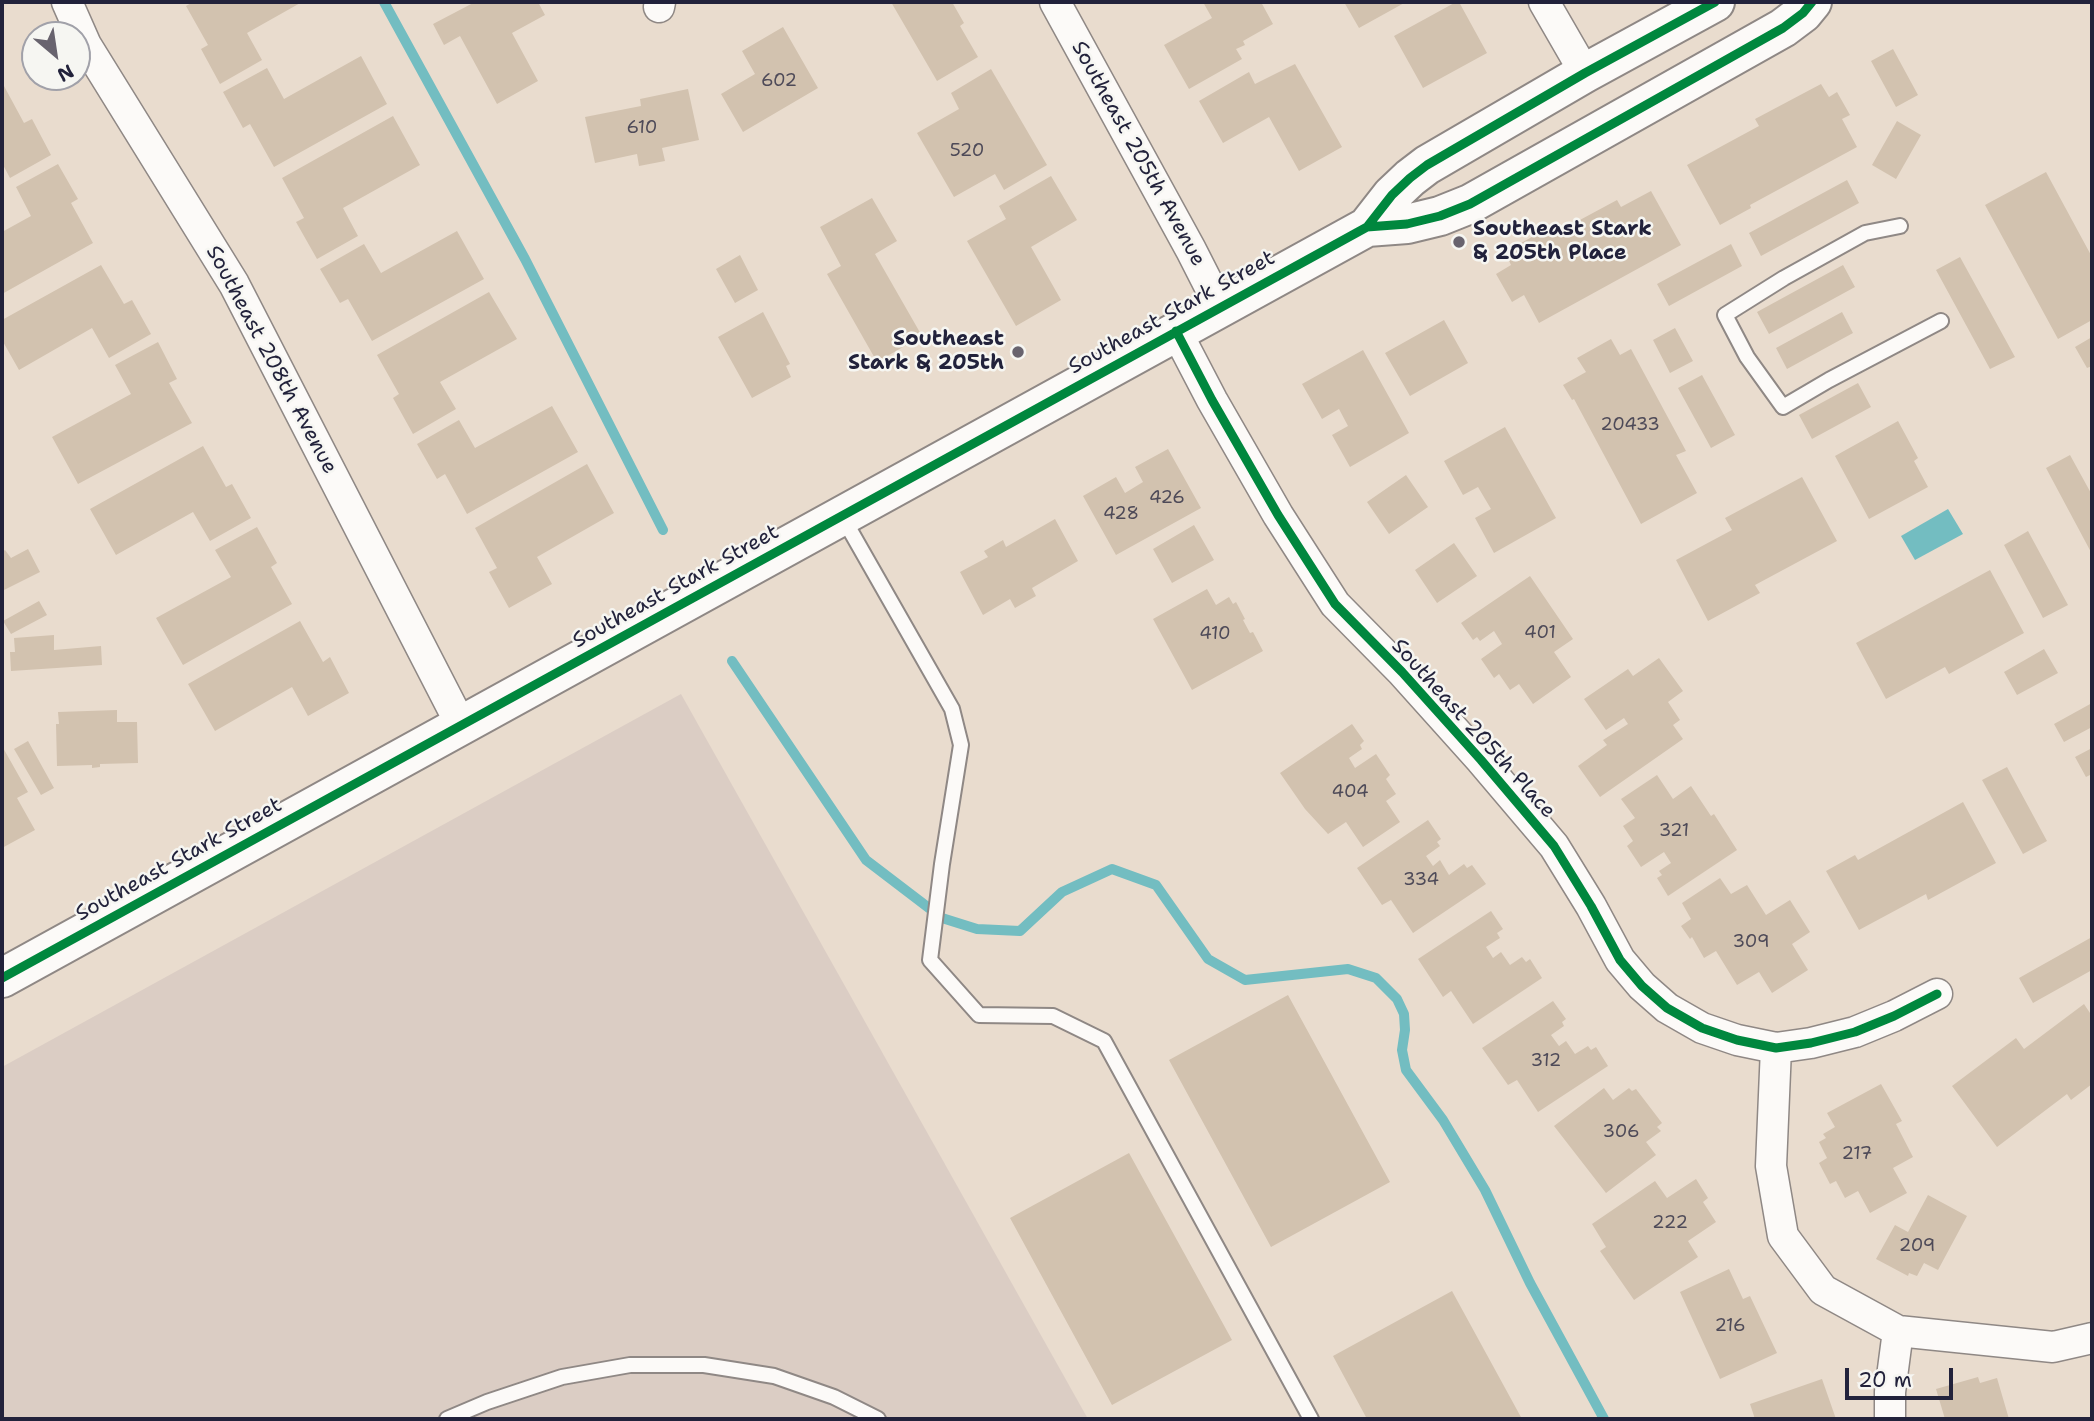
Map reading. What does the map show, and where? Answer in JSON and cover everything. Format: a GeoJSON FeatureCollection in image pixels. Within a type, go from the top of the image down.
{"type":"FeatureCollection","features":[{"type":"Feature","properties":{"kind":"main road","name":"Southeast Stark Street"},"geometry":{"type":"LineString","coordinates":[[2,978],[1367,227],[1392,195],[1427,165],[1715,2]]}},
{"type":"Feature","properties":{"kind":"main road","name":"Southeast Stark Street"},"geometry":{"type":"LineString","coordinates":[[1367,227],[1407,224],[1440,216],[1470,204],[1783,28],[1803,13],[1812,2]]}},
{"type":"Feature","properties":{"kind":"street","name":"Southeast 208th Avenue"},"geometry":{"type":"LineString","coordinates":[[67,2],[86,45],[234,284],[461,725]]}},
{"type":"Feature","properties":{"kind":"street","name":"Southeast 205th Avenue"},"geometry":{"type":"LineString","coordinates":[[1055,2],[1220,307]]}},
{"type":"Feature","properties":{"kind":"street"},"geometry":{"type":"LineString","coordinates":[[1544,2],[1585,74]]}},
{"type":"Feature","properties":{"kind":"street","name":"Southeast 205th Place"},"geometry":{"type":"LineString","coordinates":[[1176,331],[1271,504],[1335,604],[1481,760],[1554,846],[1620,960],[1642,986],[1667,1008],[1702,1028],[1737,1040],[1776,1048],[1855,1032],[1937,994]]}},
{"type":"Feature","properties":{"kind":"street"},"geometry":{"type":"LineString","coordinates":[[1776,1048],[1771,1166],[1783,1236],[1822,1290],[1898,1331],[2053,1347],[2092,1338]]}},
{"type":"Feature","properties":{"kind":"street"},"geometry":{"type":"LineString","coordinates":[[1890,1419],[1890,1392],[1898,1331]]}},
{"type":"Feature","properties":{"kind":"lane"},"geometry":{"type":"LineString","coordinates":[[1900,226],[1866,233],[1784,278],[1725,315],[1746,357],[1783,407],[1941,321]]}},
{"type":"Feature","properties":{"kind":"lane"},"geometry":{"type":"LineString","coordinates":[[842,516],[952,709],[961,745],[930,961],[979,1015],[1053,1016],[1104,1041],[1311,1419]]}},
{"type":"Feature","properties":{"kind":"lane"},"geometry":{"type":"LineString","coordinates":[[447,1419],[487,1402],[562,1377],[630,1365],[705,1365],[774,1376],[834,1397],[878,1419]]}},
{"type":"Feature","properties":{"kind":"shaded area"},"geometry":{"type":"Polygon","coordinates":[[[681,694],[1088,1419],[2,1419],[2,1067],[681,694]]]}},
{"type":"Feature","properties":{"kind":"water"},"geometry":{"type":"Polygon","coordinates":[[[1948,509],[1963,534],[1915,560],[1901,536],[1948,509]]]}},
{"type":"Feature","properties":{"kind":"building"},"geometry":{"type":"Polygon","coordinates":[[[193,2],[302,2],[247,33],[262,60],[220,84],[201,49],[208,45],[186,6],[193,2]]]}},
{"type":"Feature","properties":{"kind":"building"},"geometry":{"type":"Polygon","coordinates":[[[475,2],[538,2],[545,15],[512,33],[538,81],[497,104],[460,36],[444,45],[433,24],[475,2]]]}},
{"type":"Feature","properties":{"kind":"building"},"geometry":{"type":"Polygon","coordinates":[[[891,2],[952,2],[964,23],[960,26],[978,57],[937,81],[891,2]]]}},
{"type":"Feature","properties":{"kind":"building"},"geometry":{"type":"Polygon","coordinates":[[[1203,2],[1261,2],[1273,24],[1243,41],[1245,45],[1236,49],[1242,59],[1189,89],[1164,45],[1212,18],[1203,2]]]}},
{"type":"Feature","properties":{"kind":"building"},"geometry":{"type":"Polygon","coordinates":[[[1344,2],[1406,2],[1359,28],[1344,2]]]}},
{"type":"Feature","properties":{"kind":"building"},"geometry":{"type":"Polygon","coordinates":[[[1459,2],[1487,53],[1423,88],[1394,36],[1459,2]]]}},
{"type":"Feature","properties":{"kind":"building"},"geometry":{"type":"Polygon","coordinates":[[[783,27],[818,88],[743,132],[721,94],[755,74],[742,51],[783,27]]]}},
{"type":"Feature","properties":{"kind":"building"},"geometry":{"type":"Polygon","coordinates":[[[1893,49],[1918,95],[1896,107],[1871,61],[1893,49]]]}},
{"type":"Feature","properties":{"kind":"building"},"geometry":{"type":"Polygon","coordinates":[[[361,56],[387,104],[274,167],[250,124],[243,128],[223,92],[267,68],[284,99],[361,56]]]}},
{"type":"Feature","properties":{"kind":"building"},"geometry":{"type":"Polygon","coordinates":[[[1295,64],[1342,147],[1299,171],[1269,117],[1223,143],[1199,101],[1249,72],[1255,84],[1295,64]]]}},
{"type":"Feature","properties":{"kind":"building"},"geometry":{"type":"Polygon","coordinates":[[[991,69],[1047,165],[1004,190],[995,174],[954,197],[917,133],[959,109],[951,93],[991,69]]]}},
{"type":"Feature","properties":{"kind":"building"},"geometry":{"type":"Polygon","coordinates":[[[1821,84],[1829,97],[1837,92],[1850,115],[1842,119],[1857,147],[1750,205],[1751,208],[1720,225],[1687,165],[1759,126],[1755,119],[1821,84]]]}},
{"type":"Feature","properties":{"kind":"building"},"geometry":{"type":"Polygon","coordinates":[[[4,86],[24,123],[32,119],[51,155],[10,178],[2,163],[4,86]]]}},
{"type":"Feature","properties":{"kind":"building"},"geometry":{"type":"Polygon","coordinates":[[[688,89],[699,140],[662,148],[665,161],[639,166],[637,154],[595,163],[585,117],[641,106],[640,99],[688,89]]]}},
{"type":"Feature","properties":{"kind":"building"},"geometry":{"type":"Polygon","coordinates":[[[393,116],[420,165],[343,208],[358,236],[317,259],[296,222],[304,218],[282,178],[393,116]]]}},
{"type":"Feature","properties":{"kind":"building"},"geometry":{"type":"Polygon","coordinates":[[[1897,121],[1921,135],[1896,179],[1872,165],[1897,121]]]}},
{"type":"Feature","properties":{"kind":"building"},"geometry":{"type":"Polygon","coordinates":[[[58,164],[78,199],[71,203],[93,243],[2,294],[2,232],[31,216],[16,187],[58,164]]]}},
{"type":"Feature","properties":{"kind":"building"},"geometry":{"type":"Polygon","coordinates":[[[2046,172],[2092,257],[2092,320],[2058,339],[1985,205],[2046,172]]]}},
{"type":"Feature","properties":{"kind":"building"},"geometry":{"type":"Polygon","coordinates":[[[1051,176],[1077,220],[1031,247],[1061,300],[1016,326],[967,241],[1006,219],[999,206],[1051,176]]]}},
{"type":"Feature","properties":{"kind":"building"},"geometry":{"type":"Polygon","coordinates":[[[1847,180],[1859,203],[1761,256],[1749,233],[1847,180]]]}},
{"type":"Feature","properties":{"kind":"building"},"geometry":{"type":"Polygon","coordinates":[[[1651,191],[1681,245],[1539,323],[1524,295],[1512,302],[1496,274],[1511,265],[1505,252],[1548,228],[1552,235],[1617,200],[1621,207],[1651,191]]]}},
{"type":"Feature","properties":{"kind":"building"},"geometry":{"type":"Polygon","coordinates":[[[872,198],[897,241],[875,254],[922,336],[877,362],[827,274],[841,266],[820,227],[872,198]]]}},
{"type":"Feature","properties":{"kind":"building"},"geometry":{"type":"Polygon","coordinates":[[[457,231],[484,279],[372,341],[348,299],[340,303],[320,269],[364,244],[381,273],[457,231]]]}},
{"type":"Feature","properties":{"kind":"building"},"geometry":{"type":"Polygon","coordinates":[[[1731,244],[1742,266],[1669,306],[1657,284],[1731,244]]]}},
{"type":"Feature","properties":{"kind":"building"},"geometry":{"type":"Polygon","coordinates":[[[740,255],[758,290],[735,303],[716,269],[740,255]]]}},
{"type":"Feature","properties":{"kind":"building"},"geometry":{"type":"Polygon","coordinates":[[[1960,257],[2015,357],[1990,369],[1936,270],[1960,257]]]}},
{"type":"Feature","properties":{"kind":"building"},"geometry":{"type":"Polygon","coordinates":[[[101,265],[124,304],[132,300],[151,334],[109,358],[92,328],[19,370],[2,340],[2,320],[101,265]]]}},
{"type":"Feature","properties":{"kind":"building"},"geometry":{"type":"Polygon","coordinates":[[[1843,265],[1855,287],[1769,334],[1757,312],[1843,265]]]}},
{"type":"Feature","properties":{"kind":"building"},"geometry":{"type":"Polygon","coordinates":[[[489,292],[517,339],[440,382],[456,409],[413,434],[393,398],[399,394],[377,355],[489,292]]]}},
{"type":"Feature","properties":{"kind":"building"},"geometry":{"type":"Polygon","coordinates":[[[763,312],[790,364],[786,366],[791,377],[752,398],[718,337],[763,312]]]}},
{"type":"Feature","properties":{"kind":"building"},"geometry":{"type":"Polygon","coordinates":[[[1842,312],[1853,333],[1787,369],[1776,348],[1842,312]]]}},
{"type":"Feature","properties":{"kind":"building"},"geometry":{"type":"Polygon","coordinates":[[[1444,320],[1468,363],[1410,396],[1385,353],[1444,320]]]}},
{"type":"Feature","properties":{"kind":"building"},"geometry":{"type":"Polygon","coordinates":[[[1675,328],[1693,361],[1670,373],[1653,340],[1675,328]]]}},
{"type":"Feature","properties":{"kind":"building"},"geometry":{"type":"Polygon","coordinates":[[[2092,337],[2092,366],[2087,368],[2075,347],[2092,337]]]}},
{"type":"Feature","properties":{"kind":"building"},"geometry":{"type":"Polygon","coordinates":[[[1611,339],[1620,355],[1631,349],[1686,451],[1676,455],[1697,493],[1641,524],[1574,399],[1572,400],[1563,385],[1586,372],[1577,358],[1611,339]]]}},
{"type":"Feature","properties":{"kind":"building"},"geometry":{"type":"Polygon","coordinates":[[[158,342],[177,379],[169,383],[192,423],[78,484],[52,437],[131,394],[115,365],[158,342]]]}},
{"type":"Feature","properties":{"kind":"building"},"geometry":{"type":"Polygon","coordinates":[[[1363,350],[1409,433],[1350,467],[1332,435],[1348,426],[1339,409],[1322,419],[1302,384],[1363,350]]]}},
{"type":"Feature","properties":{"kind":"building"},"geometry":{"type":"Polygon","coordinates":[[[1702,375],[1735,435],[1711,448],[1678,388],[1702,375]]]}},
{"type":"Feature","properties":{"kind":"building"},"geometry":{"type":"Polygon","coordinates":[[[1858,383],[1871,407],[1812,439],[1799,415],[1858,383]]]}},
{"type":"Feature","properties":{"kind":"building"},"geometry":{"type":"Polygon","coordinates":[[[552,406],[578,452],[467,514],[445,474],[437,479],[417,444],[459,420],[475,448],[552,406]]]}},
{"type":"Feature","properties":{"kind":"building"},"geometry":{"type":"Polygon","coordinates":[[[1898,421],[1918,458],[1914,461],[1928,487],[1869,519],[1835,456],[1898,421]]]}},
{"type":"Feature","properties":{"kind":"building"},"geometry":{"type":"Polygon","coordinates":[[[1505,427],[1556,518],[1494,553],[1475,518],[1491,509],[1478,487],[1463,495],[1444,461],[1505,427]]]}},
{"type":"Feature","properties":{"kind":"building"},"geometry":{"type":"Polygon","coordinates":[[[203,446],[226,487],[232,484],[251,518],[210,541],[193,512],[116,555],[90,509],[203,446]]]}},
{"type":"Feature","properties":{"kind":"building"},"geometry":{"type":"Polygon","coordinates":[[[1168,449],[1201,508],[1116,555],[1083,496],[1116,477],[1125,493],[1143,482],[1135,467],[1168,449]]]}},
{"type":"Feature","properties":{"kind":"building"},"geometry":{"type":"Polygon","coordinates":[[[2070,455],[2092,495],[2092,554],[2046,468],[2070,455]]]}},
{"type":"Feature","properties":{"kind":"building"},"geometry":{"type":"Polygon","coordinates":[[[587,464],[614,513],[537,557],[552,584],[509,608],[489,572],[497,568],[475,528],[587,464]]]}},
{"type":"Feature","properties":{"kind":"building"},"geometry":{"type":"Polygon","coordinates":[[[1406,475],[1428,507],[1389,534],[1367,502],[1406,475]]]}},
{"type":"Feature","properties":{"kind":"building"},"geometry":{"type":"Polygon","coordinates":[[[1802,477],[1837,541],[1755,585],[1760,593],[1708,621],[1676,560],[1732,530],[1725,518],[1802,477]]]}},
{"type":"Feature","properties":{"kind":"building"},"geometry":{"type":"Polygon","coordinates":[[[1055,519],[1078,561],[1032,588],[1036,596],[1015,608],[1010,599],[983,615],[960,572],[988,557],[984,551],[1003,540],[1006,547],[1055,519]]]}},
{"type":"Feature","properties":{"kind":"building"},"geometry":{"type":"Polygon","coordinates":[[[1194,525],[1214,560],[1172,583],[1153,549],[1194,525]]]}},
{"type":"Feature","properties":{"kind":"building"},"geometry":{"type":"Polygon","coordinates":[[[257,527],[277,563],[271,567],[292,604],[183,665],[156,618],[231,577],[215,550],[257,527]]]}},
{"type":"Feature","properties":{"kind":"building"},"geometry":{"type":"Polygon","coordinates":[[[2028,531],[2068,605],[2043,618],[2004,545],[2028,531]]]}},
{"type":"Feature","properties":{"kind":"building"},"geometry":{"type":"Polygon","coordinates":[[[1454,543],[1477,576],[1437,603],[1415,570],[1454,543]]]}},
{"type":"Feature","properties":{"kind":"building"},"geometry":{"type":"Polygon","coordinates":[[[28,549],[40,572],[2,591],[2,552],[5,550],[11,558],[28,549]]]}},
{"type":"Feature","properties":{"kind":"building"},"geometry":{"type":"Polygon","coordinates":[[[1990,570],[2024,633],[1949,674],[1945,667],[1886,699],[1856,643],[1990,570]]]}},
{"type":"Feature","properties":{"kind":"building"},"geometry":{"type":"Polygon","coordinates":[[[1530,576],[1573,639],[1554,652],[1571,677],[1533,704],[1519,684],[1510,690],[1499,674],[1494,678],[1481,659],[1502,644],[1494,631],[1480,641],[1477,637],[1473,640],[1461,623],[1530,576]]]}},
{"type":"Feature","properties":{"kind":"building"},"geometry":{"type":"Polygon","coordinates":[[[1207,589],[1216,605],[1229,597],[1233,604],[1236,602],[1250,633],[1253,632],[1263,651],[1192,690],[1153,619],[1207,589]]]}},
{"type":"Feature","properties":{"kind":"building"},"geometry":{"type":"Polygon","coordinates":[[[39,601],[47,615],[11,634],[3,621],[39,601]]]}},
{"type":"Feature","properties":{"kind":"building"},"geometry":{"type":"Polygon","coordinates":[[[300,621],[323,662],[330,657],[349,693],[308,716],[292,687],[215,731],[188,684],[300,621]]]}},
{"type":"Feature","properties":{"kind":"building"},"geometry":{"type":"Polygon","coordinates":[[[54,635],[54,650],[101,646],[102,665],[11,671],[10,652],[15,652],[14,638],[54,635]]]}},
{"type":"Feature","properties":{"kind":"building"},"geometry":{"type":"Polygon","coordinates":[[[2044,649],[2058,673],[2017,695],[2004,672],[2044,649]]]}},
{"type":"Feature","properties":{"kind":"building"},"geometry":{"type":"Polygon","coordinates":[[[1659,658],[1683,691],[1668,702],[1680,720],[1673,725],[1683,739],[1600,797],[1578,766],[1607,745],[1603,740],[1628,724],[1624,718],[1606,730],[1584,699],[1628,669],[1633,676],[1659,658]]]}},
{"type":"Feature","properties":{"kind":"building"},"geometry":{"type":"Polygon","coordinates":[[[2092,703],[2092,727],[2064,742],[2054,724],[2092,703]]]}},
{"type":"Feature","properties":{"kind":"building"},"geometry":{"type":"Polygon","coordinates":[[[117,710],[117,722],[137,722],[138,763],[100,764],[100,767],[92,768],[92,765],[57,766],[58,712],[117,710]]]}},
{"type":"Feature","properties":{"kind":"building"},"geometry":{"type":"Polygon","coordinates":[[[1352,724],[1364,741],[1360,745],[1362,749],[1349,758],[1355,768],[1376,754],[1390,775],[1386,779],[1396,794],[1386,801],[1400,822],[1363,847],[1346,822],[1328,834],[1305,809],[1280,773],[1352,724]]]}},
{"type":"Feature","properties":{"kind":"building"},"geometry":{"type":"Polygon","coordinates":[[[28,741],[54,788],[41,795],[14,749],[28,741]]]}},
{"type":"Feature","properties":{"kind":"building"},"geometry":{"type":"Polygon","coordinates":[[[2,746],[28,792],[17,798],[35,830],[2,848],[2,746]]]}},
{"type":"Feature","properties":{"kind":"building"},"geometry":{"type":"Polygon","coordinates":[[[2092,748],[2092,774],[2086,777],[2075,757],[2092,748]]]}},
{"type":"Feature","properties":{"kind":"building"},"geometry":{"type":"Polygon","coordinates":[[[2007,767],[2047,841],[2023,854],[1982,780],[2007,767]]]}},
{"type":"Feature","properties":{"kind":"building"},"geometry":{"type":"Polygon","coordinates":[[[1657,775],[1673,799],[1691,786],[1711,816],[1714,814],[1737,850],[1668,896],[1657,878],[1662,875],[1659,871],[1671,863],[1664,852],[1641,867],[1627,846],[1633,841],[1623,826],[1635,818],[1621,799],[1657,775]]]}},
{"type":"Feature","properties":{"kind":"building"},"geometry":{"type":"Polygon","coordinates":[[[1963,802],[1996,863],[1928,900],[1926,894],[1859,930],[1826,871],[1855,855],[1858,860],[1963,802]]]}},
{"type":"Feature","properties":{"kind":"building"},"geometry":{"type":"Polygon","coordinates":[[[1428,820],[1441,839],[1437,842],[1440,846],[1426,856],[1433,866],[1440,860],[1449,875],[1464,864],[1467,868],[1472,865],[1486,884],[1413,933],[1391,900],[1382,905],[1357,868],[1428,820]]]}},
{"type":"Feature","properties":{"kind":"building"},"geometry":{"type":"Polygon","coordinates":[[[1720,878],[1731,894],[1747,885],[1766,915],[1790,900],[1810,932],[1792,944],[1808,970],[1772,993],[1759,972],[1737,985],[1716,951],[1704,958],[1692,937],[1690,939],[1681,926],[1691,919],[1682,903],[1720,878]]]}},
{"type":"Feature","properties":{"kind":"building"},"geometry":{"type":"Polygon","coordinates":[[[1491,911],[1503,929],[1497,933],[1500,938],[1486,947],[1493,958],[1501,952],[1510,965],[1522,957],[1526,962],[1530,959],[1542,978],[1473,1024],[1451,991],[1443,997],[1418,959],[1491,911]]]}},
{"type":"Feature","properties":{"kind":"building"},"geometry":{"type":"Polygon","coordinates":[[[2092,937],[2092,970],[2033,1003],[2019,978],[2092,937]]]}},
{"type":"Feature","properties":{"kind":"building"},"geometry":{"type":"Polygon","coordinates":[[[1288,995],[1390,1182],[1271,1247],[1169,1060],[1288,995]]]}},
{"type":"Feature","properties":{"kind":"building"},"geometry":{"type":"Polygon","coordinates":[[[1553,1001],[1566,1019],[1562,1022],[1564,1026],[1551,1035],[1559,1046],[1566,1041],[1575,1054],[1588,1046],[1591,1050],[1596,1047],[1608,1066],[1538,1112],[1517,1080],[1508,1085],[1482,1048],[1553,1001]]]}},
{"type":"Feature","properties":{"kind":"building"},"geometry":{"type":"Polygon","coordinates":[[[2084,1004],[2092,1016],[2092,1084],[2071,1100],[2067,1094],[1997,1147],[1952,1086],[2016,1038],[2024,1049],[2084,1004]]]}},
{"type":"Feature","properties":{"kind":"building"},"geometry":{"type":"Polygon","coordinates":[[[1881,1084],[1902,1121],[1896,1124],[1913,1157],[1893,1168],[1907,1193],[1870,1213],[1858,1191],[1845,1198],[1836,1181],[1830,1184],[1819,1163],[1827,1158],[1819,1142],[1826,1138],[1823,1134],[1835,1127],[1827,1113],[1881,1084]]]}},
{"type":"Feature","properties":{"kind":"building"},"geometry":{"type":"Polygon","coordinates":[[[1604,1088],[1613,1100],[1629,1088],[1632,1091],[1636,1089],[1662,1123],[1657,1127],[1661,1131],[1646,1142],[1656,1155],[1606,1193],[1554,1126],[1604,1088]]]}},
{"type":"Feature","properties":{"kind":"building"},"geometry":{"type":"Polygon","coordinates":[[[1129,1153],[1232,1340],[1112,1405],[1010,1218],[1129,1153]]]}},
{"type":"Feature","properties":{"kind":"building"},"geometry":{"type":"Polygon","coordinates":[[[1696,1179],[1708,1198],[1703,1202],[1716,1222],[1688,1241],[1698,1257],[1634,1300],[1600,1251],[1606,1247],[1592,1224],[1655,1181],[1667,1198],[1696,1179]]]}},
{"type":"Feature","properties":{"kind":"building"},"geometry":{"type":"Polygon","coordinates":[[[1928,1195],[1967,1216],[1938,1270],[1924,1263],[1917,1276],[1909,1273],[1908,1276],[1876,1259],[1895,1225],[1908,1232],[1928,1195]]]}},
{"type":"Feature","properties":{"kind":"building"},"geometry":{"type":"Polygon","coordinates":[[[1729,1269],[1743,1299],[1750,1296],[1777,1353],[1720,1379],[1680,1292],[1729,1269]]]}},
{"type":"Feature","properties":{"kind":"building"},"geometry":{"type":"Polygon","coordinates":[[[1452,1291],[1522,1419],[1367,1419],[1333,1356],[1452,1291]]]}},
{"type":"Feature","properties":{"kind":"building"},"geometry":{"type":"Polygon","coordinates":[[[1978,1377],[1980,1383],[1997,1378],[2009,1419],[1945,1419],[1936,1389],[1978,1377]]]}},
{"type":"Feature","properties":{"kind":"building"},"geometry":{"type":"Polygon","coordinates":[[[1822,1379],[1836,1419],[1755,1419],[1750,1404],[1822,1379]]]}},
{"type":"Feature","properties":{"kind":"waterway"},"geometry":{"type":"LineString","coordinates":[[384,2],[525,259],[663,530]]}},
{"type":"Feature","properties":{"kind":"waterway"},"geometry":{"type":"LineString","coordinates":[[732,661],[866,860],[942,918],[977,929],[1020,931],[1062,892],[1112,869],[1156,885],[1208,959],[1245,980],[1348,969],[1376,978],[1397,999],[1404,1014],[1402,1050],[1406,1070],[1443,1120],[1485,1190],[1530,1283],[1604,1419]]}},
{"type":"Feature","properties":{"kind":"cycle path"},"geometry":{"type":"LineString","coordinates":[[2,978],[1367,227],[1392,195],[1427,165],[1585,73],[1715,2]]}},
{"type":"Feature","properties":{"kind":"cycle path"},"geometry":{"type":"LineString","coordinates":[[1367,227],[1407,224],[1440,216],[1470,204],[1783,28],[1803,13],[1812,2]]}},
{"type":"Feature","properties":{"kind":"cycle path"},"geometry":{"type":"LineString","coordinates":[[1176,331],[1278,515],[1335,604],[1402,672],[1554,846],[1620,960],[1642,986],[1667,1008],[1702,1028],[1737,1040],[1776,1048],[1855,1032],[1937,994]]}},
{"type":"Feature","properties":{"kind":"place","name":"Southeast Stark & 205th Place"},"geometry":{"type":"Point","coordinates":[1459,242]}},
{"type":"Feature","properties":{"kind":"place","name":"Southeast Stark & 205th"},"geometry":{"type":"Point","coordinates":[1018,352]}}]}
